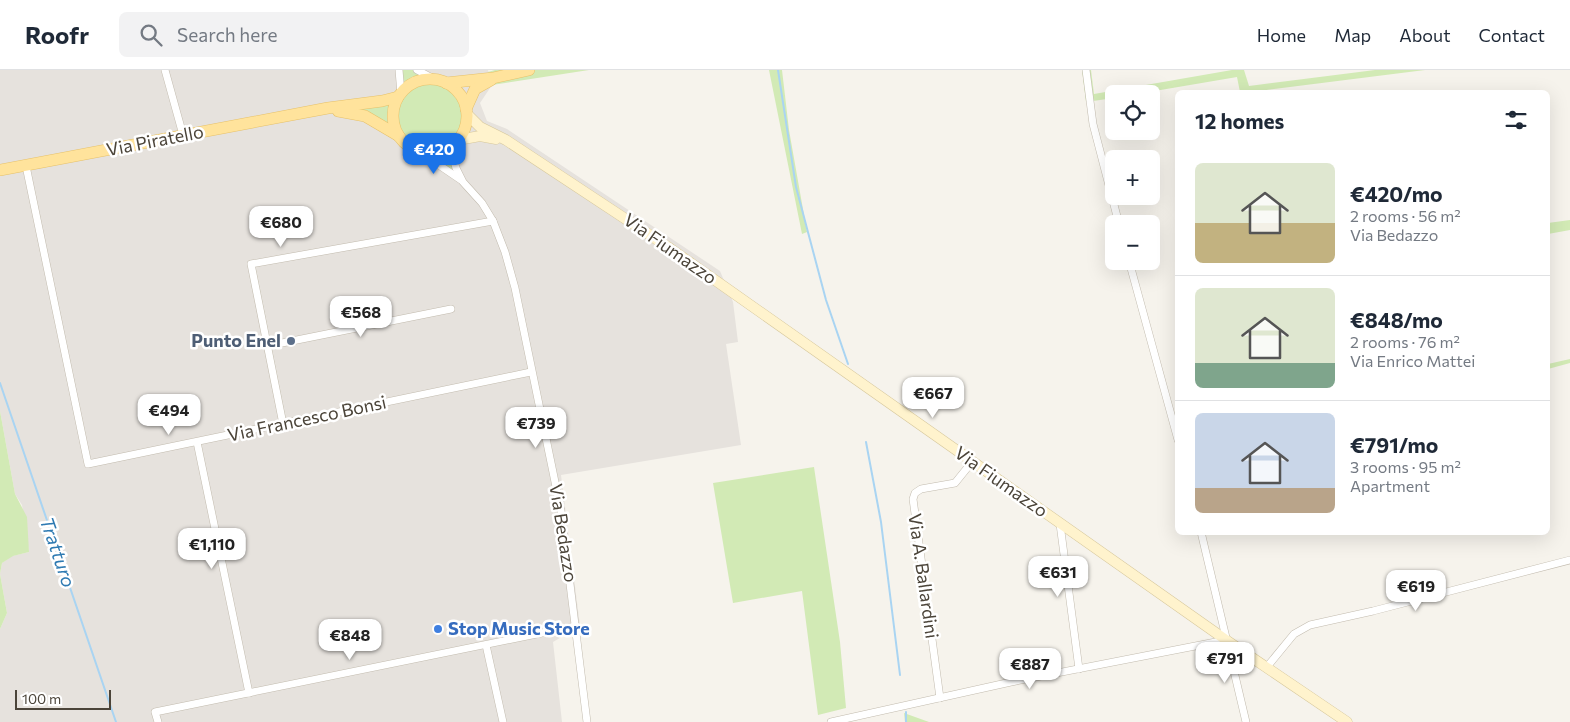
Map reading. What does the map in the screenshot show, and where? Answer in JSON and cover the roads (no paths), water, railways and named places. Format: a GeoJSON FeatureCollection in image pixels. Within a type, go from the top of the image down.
{"type":"FeatureCollection","features":[{"type":"Feature","properties":{"kind":"main road"},"geometry":{"type":"LineString","coordinates":[[440,81],[461,96],[466,112],[466,123],[456,141],[446,149],[434,152],[417,150],[407,145],[399,136],[393,112],[400,95],[412,84],[440,81],[502,76],[529,70]]}},
{"type":"Feature","properties":{"kind":"main road"},"geometry":{"type":"LineString","coordinates":[[466,112],[475,89],[502,76]]}},
{"type":"Feature","properties":{"kind":"main road","name":"Via Piratello"},"geometry":{"type":"LineString","coordinates":[[0,170],[400,95]]}},
{"type":"Feature","properties":{"kind":"main road","name":"Via Piratello"},"geometry":{"type":"LineString","coordinates":[[309,112],[356,113],[377,122],[399,136]]}},
{"type":"Feature","properties":{"kind":"street"},"geometry":{"type":"LineString","coordinates":[[165,70],[184,135]]}},
{"type":"Feature","properties":{"kind":"street"},"geometry":{"type":"LineString","coordinates":[[399,70],[400,95]]}},
{"type":"Feature","properties":{"kind":"street"},"geometry":{"type":"LineString","coordinates":[[417,70],[440,81]]}},
{"type":"Feature","properties":{"kind":"street"},"geometry":{"type":"LineString","coordinates":[[1086,70],[1093,124],[1117,215]]}},
{"type":"Feature","properties":{"kind":"street","name":"Via Fiumazzo"},"geometry":{"type":"LineString","coordinates":[[466,112],[480,127],[506,140],[668,247],[1060,524],[1266,668],[1347,722]]}},
{"type":"Feature","properties":{"kind":"street","name":"Via Fiumazzo"},"geometry":{"type":"LineString","coordinates":[[456,141],[480,136],[506,140]]}},
{"type":"Feature","properties":{"kind":"street","name":"Via Bedazzo"},"geometry":{"type":"LineString","coordinates":[[456,141],[454,163],[463,182]]}},
{"type":"Feature","properties":{"kind":"street","name":"Via Bedazzo"},"geometry":{"type":"LineString","coordinates":[[417,150],[463,182],[482,202],[493,221],[505,252],[515,288],[561,511],[587,722]]}},
{"type":"Feature","properties":{"kind":"street","name":"Via Francesco Bonsi"},"geometry":{"type":"LineString","coordinates":[[26,166],[88,464],[531,372]]}},
{"type":"Feature","properties":{"kind":"street"},"geometry":{"type":"LineString","coordinates":[[283,424],[251,264],[493,221]]}},
{"type":"Feature","properties":{"kind":"street"},"geometry":{"type":"LineString","coordinates":[[1131,270],[1175,429]]}},
{"type":"Feature","properties":{"kind":"street"},"geometry":{"type":"LineString","coordinates":[[267,346],[451,309]]}},
{"type":"Feature","properties":{"kind":"street"},"geometry":{"type":"LineString","coordinates":[[196,442],[249,693]]}},
{"type":"Feature","properties":{"kind":"street","name":"Via A. Ballardini"},"geometry":{"type":"LineString","coordinates":[[940,698],[913,500],[914,493],[920,490],[955,483],[972,462]]}},
{"type":"Feature","properties":{"kind":"street"},"geometry":{"type":"LineString","coordinates":[[1060,524],[1079,669]]}},
{"type":"Feature","properties":{"kind":"street"},"geometry":{"type":"LineString","coordinates":[[1202,535],[1246,722]]}},
{"type":"Feature","properties":{"kind":"street"},"geometry":{"type":"LineString","coordinates":[[1266,668],[1294,634],[1310,626],[1570,560]]}},
{"type":"Feature","properties":{"kind":"street"},"geometry":{"type":"LineString","coordinates":[[158,722],[156,712],[576,626]]}},
{"type":"Feature","properties":{"kind":"street"},"geometry":{"type":"LineString","coordinates":[[831,722],[1226,640]]}},
{"type":"Feature","properties":{"kind":"street"},"geometry":{"type":"LineString","coordinates":[[486,645],[503,722]]}},
{"type":"Feature","properties":{"kind":"waterway"},"geometry":{"type":"LineString","coordinates":[[778,70],[796,187],[826,300],[848,364]]}},
{"type":"Feature","properties":{"kind":"waterway","name":"Tratturo"},"geometry":{"type":"LineString","coordinates":[[0,383],[116,722]]}},
{"type":"Feature","properties":{"kind":"waterway"},"geometry":{"type":"LineString","coordinates":[[866,442],[881,522],[900,675]]}},
{"type":"Feature","properties":{"kind":"waterway"},"geometry":{"type":"LineString","coordinates":[[906,712],[906,722]]}},
{"type":"Feature","properties":{"kind":"place","name":"Punto Enel"},"geometry":{"type":"Point","coordinates":[291,341]}},
{"type":"Feature","properties":{"kind":"place","name":"Stop Music Store"},"geometry":{"type":"Point","coordinates":[438,629]}}]}
